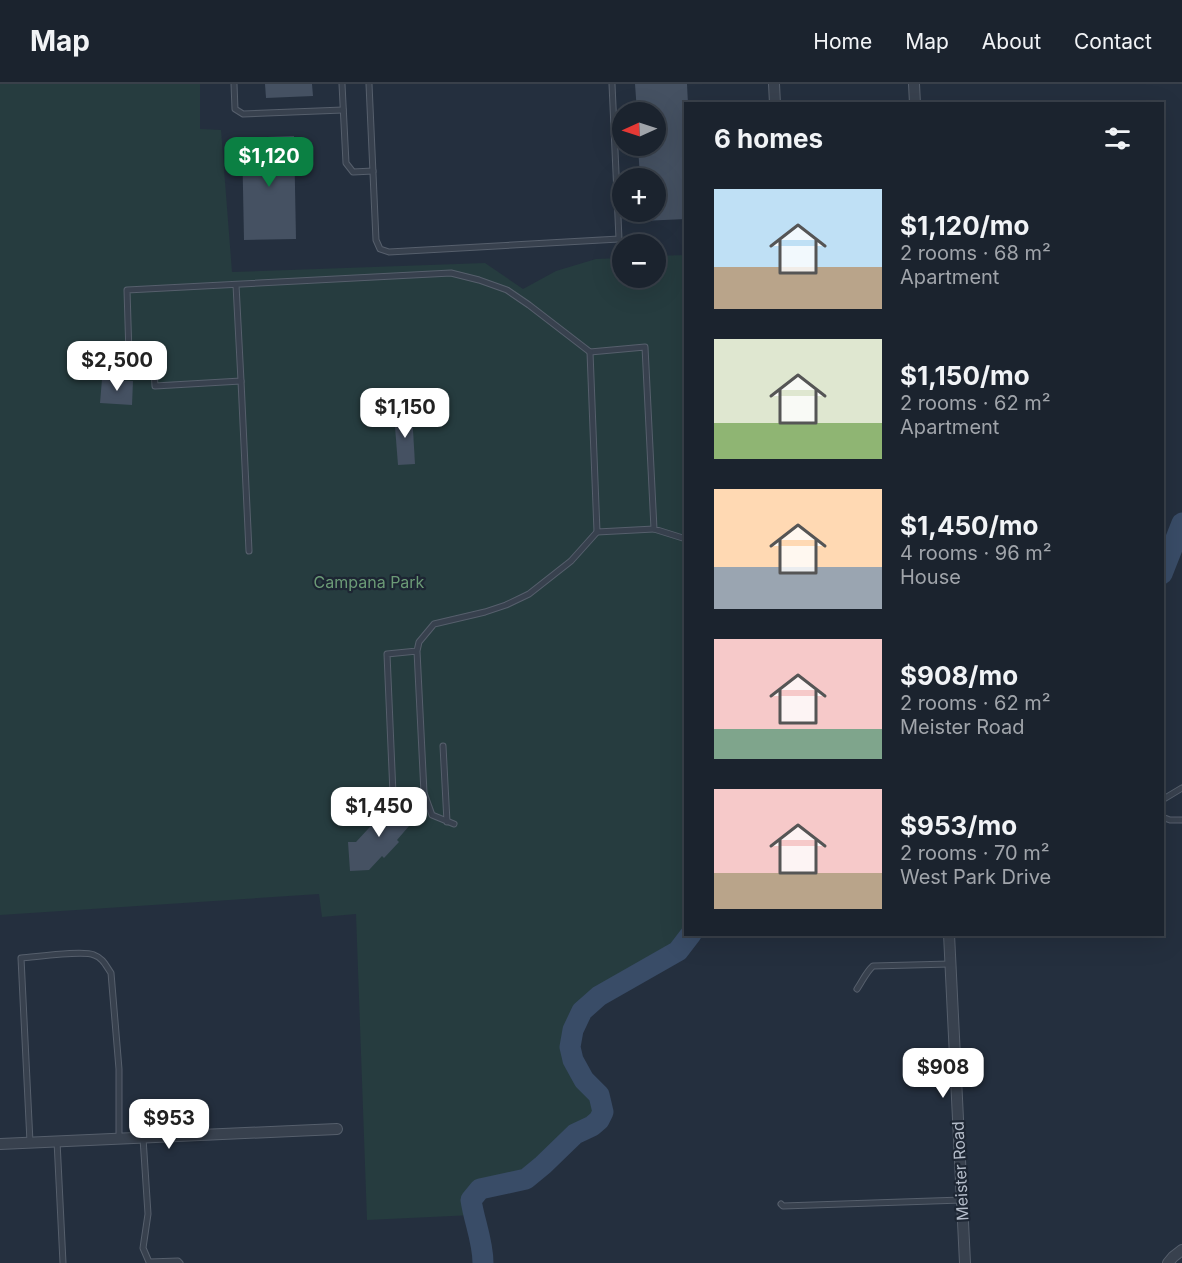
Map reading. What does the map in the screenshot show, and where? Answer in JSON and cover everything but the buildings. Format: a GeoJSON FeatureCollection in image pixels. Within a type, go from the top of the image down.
{"type":"FeatureCollection","features":[{"type":"Feature","properties":{"kind":"street"},"geometry":{"type":"LineString","coordinates":[[774,84],[775,102]]}},
{"type":"Feature","properties":{"kind":"street"},"geometry":{"type":"LineString","coordinates":[[914,84],[915,102]]}},
{"type":"Feature","properties":{"kind":"street","name":"Meister Road"},"geometry":{"type":"LineString","coordinates":[[949,936],[965,1263]]}},
{"type":"Feature","properties":{"kind":"street"},"geometry":{"type":"LineString","coordinates":[[0,1144],[337,1129]]}},
{"type":"Feature","properties":{"kind":"street"},"geometry":{"type":"LineString","coordinates":[[1168,1263],[1182,1250]]}},
{"type":"Feature","properties":{"kind":"lane"},"geometry":{"type":"LineString","coordinates":[[234,84],[235,109],[243,114],[343,110]]}},
{"type":"Feature","properties":{"kind":"lane"},"geometry":{"type":"LineString","coordinates":[[342,84],[346,163],[353,172],[373,171]]}},
{"type":"Feature","properties":{"kind":"lane"},"geometry":{"type":"LineString","coordinates":[[369,84],[376,240],[380,249],[389,252],[619,239],[612,84]]}},
{"type":"Feature","properties":{"kind":"lane"},"geometry":{"type":"LineString","coordinates":[[241,381],[155,386],[153,354],[129,354],[127,290],[451,273],[507,290],[590,352],[645,347],[654,529]]}},
{"type":"Feature","properties":{"kind":"lane"},"geometry":{"type":"LineString","coordinates":[[236,285],[249,551]]}},
{"type":"Feature","properties":{"kind":"lane"},"geometry":{"type":"LineString","coordinates":[[454,825],[432,815],[424,793],[417,651],[419,642],[434,624],[484,612],[529,594],[571,561],[597,532],[590,352]]}},
{"type":"Feature","properties":{"kind":"lane"},"geometry":{"type":"LineString","coordinates":[[597,532],[654,529],[684,538]]}},
{"type":"Feature","properties":{"kind":"lane"},"geometry":{"type":"LineString","coordinates":[[417,651],[387,654],[393,794],[424,793]]}},
{"type":"Feature","properties":{"kind":"lane"},"geometry":{"type":"LineString","coordinates":[[443,746],[447,822]]}},
{"type":"Feature","properties":{"kind":"lane"},"geometry":{"type":"LineString","coordinates":[[1164,799],[1180,790]]}},
{"type":"Feature","properties":{"kind":"lane"},"geometry":{"type":"LineString","coordinates":[[1164,818],[1182,820]]}},
{"type":"Feature","properties":{"kind":"lane"},"geometry":{"type":"LineString","coordinates":[[30,1142],[21,958],[76,954],[93,954],[102,959],[111,973],[119,1069],[119,1138]]}},
{"type":"Feature","properties":{"kind":"lane"},"geometry":{"type":"LineString","coordinates":[[857,989],[868,970],[873,966],[950,964]]}},
{"type":"Feature","properties":{"kind":"lane"},"geometry":{"type":"LineString","coordinates":[[143,1137],[148,1214],[143,1248],[149,1262],[178,1261],[180,1263]]}},
{"type":"Feature","properties":{"kind":"lane"},"geometry":{"type":"LineString","coordinates":[[57,1141],[63,1263]]}},
{"type":"Feature","properties":{"kind":"lane"},"geometry":{"type":"LineString","coordinates":[[781,1204],[783,1206],[962,1200]]}},
{"type":"Feature","properties":{"kind":"green space","name":"Campana Park"},"geometry":{"type":"Polygon","coordinates":[[[0,84],[200,84],[200,129],[221,130],[232,272],[485,263],[523,289],[556,271],[596,259],[612,258],[612,288],[666,288],[666,256],[684,255],[684,936],[690,936],[678,951],[599,996],[582,1011],[573,1030],[570,1047],[573,1060],[584,1080],[599,1095],[603,1112],[599,1120],[575,1134],[526,1179],[480,1189],[471,1200],[473,1215],[367,1220],[356,914],[322,917],[319,894],[0,915],[0,84]]]}},
{"type":"Feature","properties":{"kind":"waterway"},"geometry":{"type":"LineString","coordinates":[[1164,569],[1182,523]]}},
{"type":"Feature","properties":{"kind":"waterway"},"geometry":{"type":"LineString","coordinates":[[483,1263],[482,1247],[471,1200],[480,1189],[526,1179],[575,1134],[599,1120],[603,1112],[599,1095],[584,1080],[573,1060],[570,1047],[573,1030],[582,1011],[599,996],[678,951],[689,936]]}}]}
